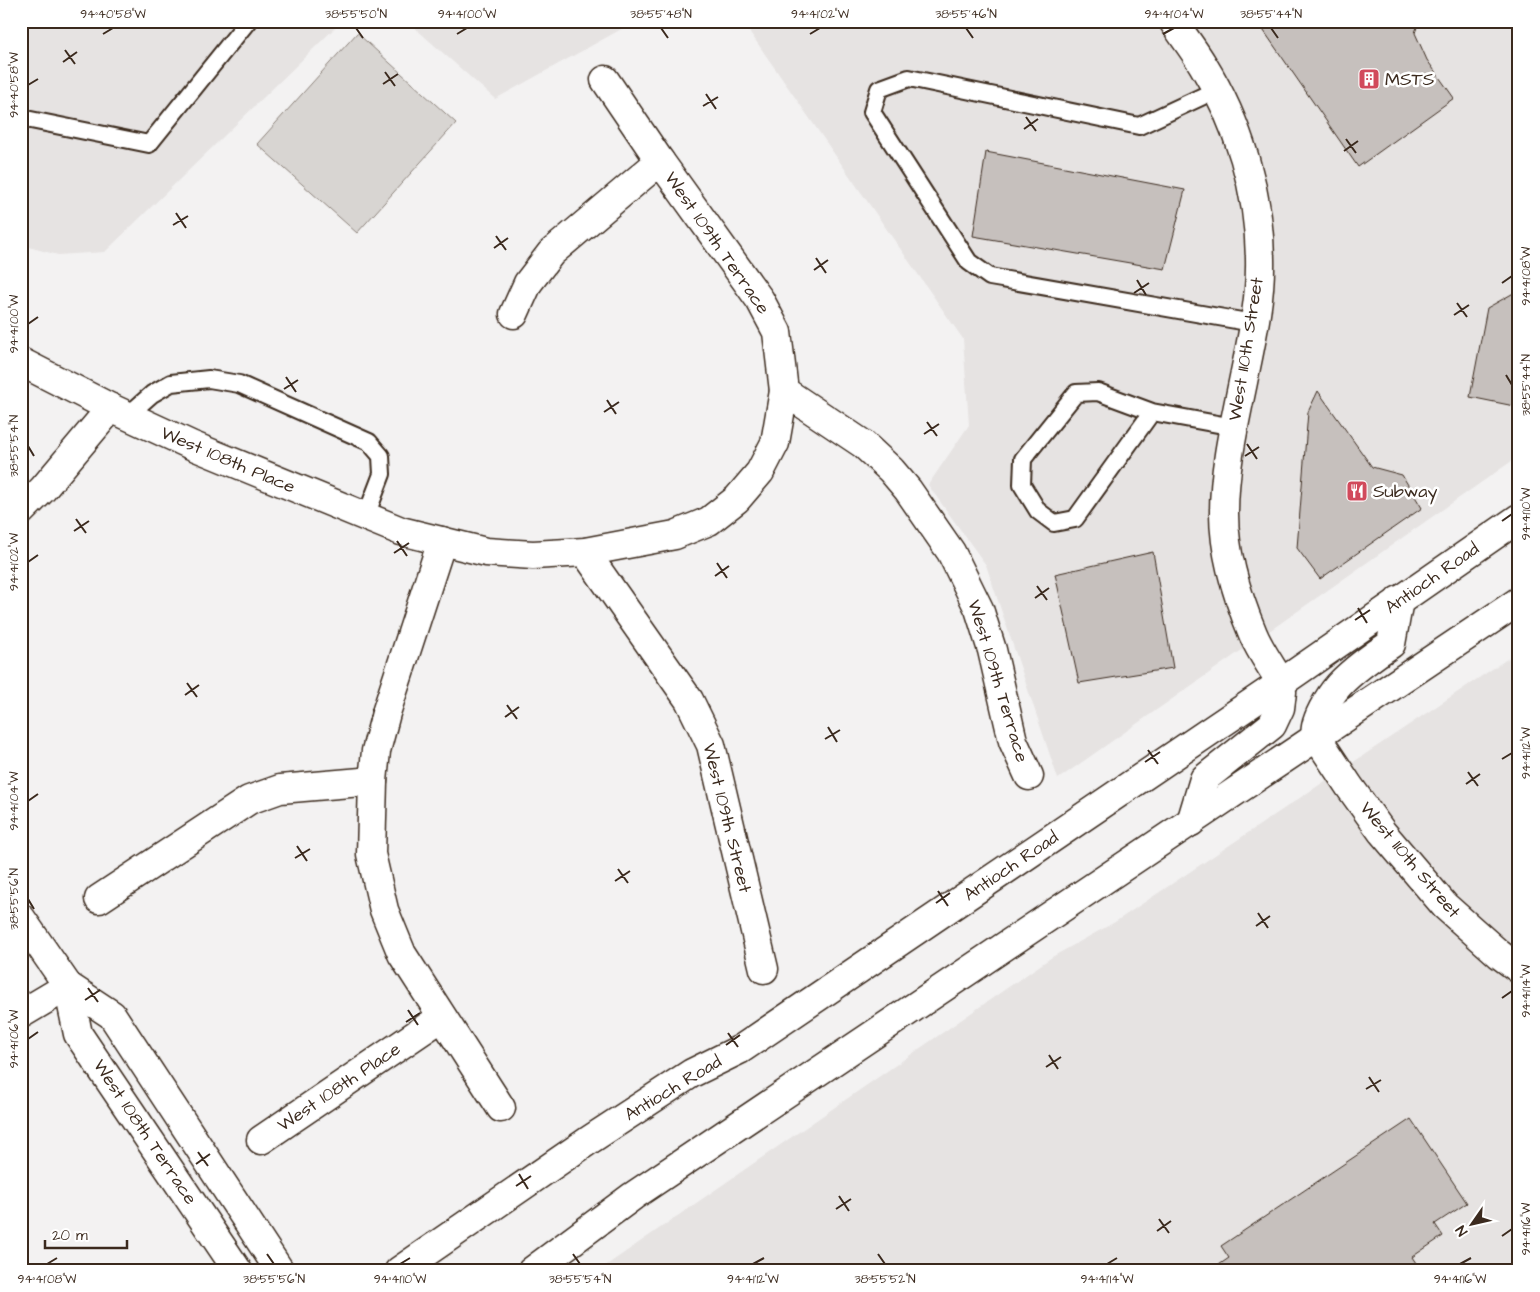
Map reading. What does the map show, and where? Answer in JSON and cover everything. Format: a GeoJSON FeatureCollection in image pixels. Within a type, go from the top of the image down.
{"type":"FeatureCollection","features":[{"type":"Feature","properties":{"kind":"street","name":"West 110th Street"},"geometry":{"type":"LineString","coordinates":[[1173,21],[1203,65],[1216,90],[1244,155],[1255,199],[1260,260],[1258,290],[1234,427],[1225,489],[1224,515],[1231,568],[1240,599],[1254,636],[1281,683]]}},
{"type":"Feature","properties":{"kind":"street","name":"West 109th Terrace"},"geometry":{"type":"LineString","coordinates":[[605,80],[660,162],[760,300],[777,332],[784,391],[863,444],[891,470],[908,490],[951,552],[979,609],[992,650],[1013,741],[1029,776]]}},
{"type":"Feature","properties":{"kind":"street","name":"West 109th Terrace"},"geometry":{"type":"LineString","coordinates":[[514,314],[528,283],[551,253],[660,162]]}},
{"type":"Feature","properties":{"kind":"street","name":"West 108th Place"},"geometry":{"type":"LineString","coordinates":[[21,362],[119,412],[191,445],[401,531],[486,552],[533,555],[584,552],[675,536],[709,521],[737,499],[760,472],[775,443],[784,391]]}},
{"type":"Feature","properties":{"kind":"street"},"geometry":{"type":"LineString","coordinates":[[21,511],[119,412]]}},
{"type":"Feature","properties":{"kind":"street","name":"Antioch Road"},"geometry":{"type":"LineString","coordinates":[[399,1271],[588,1141],[692,1073],[742,1049],[1281,683],[1519,518]]}},
{"type":"Feature","properties":{"kind":"street"},"geometry":{"type":"LineString","coordinates":[[442,541],[386,712],[376,751],[373,781],[371,854],[384,910],[402,954],[501,1108]]}},
{"type":"Feature","properties":{"kind":"street","name":"West 109th Street"},"geometry":{"type":"LineString","coordinates":[[584,552],[689,700],[711,744],[764,969]]}},
{"type":"Feature","properties":{"kind":"street"},"geometry":{"type":"LineString","coordinates":[[1316,736],[1321,713],[1339,685],[1391,644],[1399,600]]}},
{"type":"Feature","properties":{"kind":"street"},"geometry":{"type":"LineString","coordinates":[[532,1271],[640,1191],[1191,822],[1316,736],[1519,602]]}},
{"type":"Feature","properties":{"kind":"street"},"geometry":{"type":"LineString","coordinates":[[1191,822],[1204,780],[1272,725],[1280,708],[1281,683]]}},
{"type":"Feature","properties":{"kind":"street","name":"West 110th Street"},"geometry":{"type":"LineString","coordinates":[[1316,736],[1382,832],[1445,906],[1499,954],[1519,969]]}},
{"type":"Feature","properties":{"kind":"street"},"geometry":{"type":"LineString","coordinates":[[99,899],[249,800],[280,790],[373,781]]}},
{"type":"Feature","properties":{"kind":"street","name":"West 108th Terrace"},"geometry":{"type":"LineString","coordinates":[[21,918],[68,986],[112,1015],[280,1271]]}},
{"type":"Feature","properties":{"kind":"street"},"geometry":{"type":"LineString","coordinates":[[21,1014],[68,986]]}},
{"type":"Feature","properties":{"kind":"street","name":"West 108th Terrace"},"geometry":{"type":"LineString","coordinates":[[68,986],[78,1034],[238,1271]]}},
{"type":"Feature","properties":{"kind":"street","name":"West 108th Place"},"geometry":{"type":"LineString","coordinates":[[261,1140],[442,1017]]}},
{"type":"Feature","properties":{"kind":"lane"},"geometry":{"type":"LineString","coordinates":[[21,118],[149,144],[248,21]]}},
{"type":"Feature","properties":{"kind":"lane"},"geometry":{"type":"LineString","coordinates":[[1216,90],[1140,126],[909,78],[879,88],[872,112],[968,262],[990,277],[1253,323]]}},
{"type":"Feature","properties":{"kind":"lane"},"geometry":{"type":"LineString","coordinates":[[119,412],[171,383],[209,379],[239,384],[369,442],[381,456],[382,474],[366,516]]}},
{"type":"Feature","properties":{"kind":"lane"},"geometry":{"type":"LineString","coordinates":[[1152,412],[1075,519],[1054,522],[1038,511],[1022,485],[1023,459],[1076,393],[1098,392],[1152,412],[1234,427]]}},
{"type":"Feature","properties":{"kind":"shaded area"},"geometry":{"type":"Polygon","coordinates":[[[21,21],[342,21],[105,252],[58,255],[21,245],[21,21]]]}},
{"type":"Feature","properties":{"kind":"shaded area"},"geometry":{"type":"Polygon","coordinates":[[[407,21],[636,21],[495,99],[407,21]]]}},
{"type":"Feature","properties":{"kind":"shaded area"},"geometry":{"type":"Polygon","coordinates":[[[742,21],[1519,21],[1519,456],[1058,779],[986,565],[928,485],[969,425],[963,339],[742,21]]]}},
{"type":"Feature","properties":{"kind":"shaded area"},"geometry":{"type":"Polygon","coordinates":[[[357,33],[456,123],[357,233],[257,144],[357,33]]]}},
{"type":"Feature","properties":{"kind":"shaded area"},"geometry":{"type":"Polygon","coordinates":[[[1519,651],[1519,1271],[598,1271],[1052,957],[1115,922],[1519,651]]]}},
{"type":"Feature","properties":{"kind":"building","name":"MSTS"},"geometry":{"type":"Polygon","coordinates":[[[1257,21],[1419,21],[1415,33],[1427,60],[1454,98],[1358,167],[1257,21]]]}},
{"type":"Feature","properties":{"kind":"building"},"geometry":{"type":"Polygon","coordinates":[[[986,152],[1185,190],[1165,269],[973,236],[986,152]]]}},
{"type":"Feature","properties":{"kind":"building"},"geometry":{"type":"Polygon","coordinates":[[[1519,290],[1519,407],[1470,397],[1487,308],[1519,290]]]}},
{"type":"Feature","properties":{"kind":"building","name":"Subway"},"geometry":{"type":"Polygon","coordinates":[[[1318,391],[1372,467],[1402,475],[1422,508],[1320,579],[1297,548],[1308,412],[1318,391]]]}},
{"type":"Feature","properties":{"kind":"building"},"geometry":{"type":"Polygon","coordinates":[[[1153,552],[1173,668],[1079,683],[1055,574],[1153,552]]]}},
{"type":"Feature","properties":{"kind":"building"},"geometry":{"type":"Polygon","coordinates":[[[1411,1119],[1467,1203],[1435,1224],[1443,1236],[1412,1257],[1420,1269],[1418,1271],[1210,1271],[1229,1258],[1221,1246],[1411,1119]]]}},
{"type":"Feature","properties":{"kind":"place","name":"MSTS"},"geometry":{"type":"Point","coordinates":[1369,79]}},
{"type":"Feature","properties":{"kind":"place","name":"Subway"},"geometry":{"type":"Point","coordinates":[1357,491]}}]}
